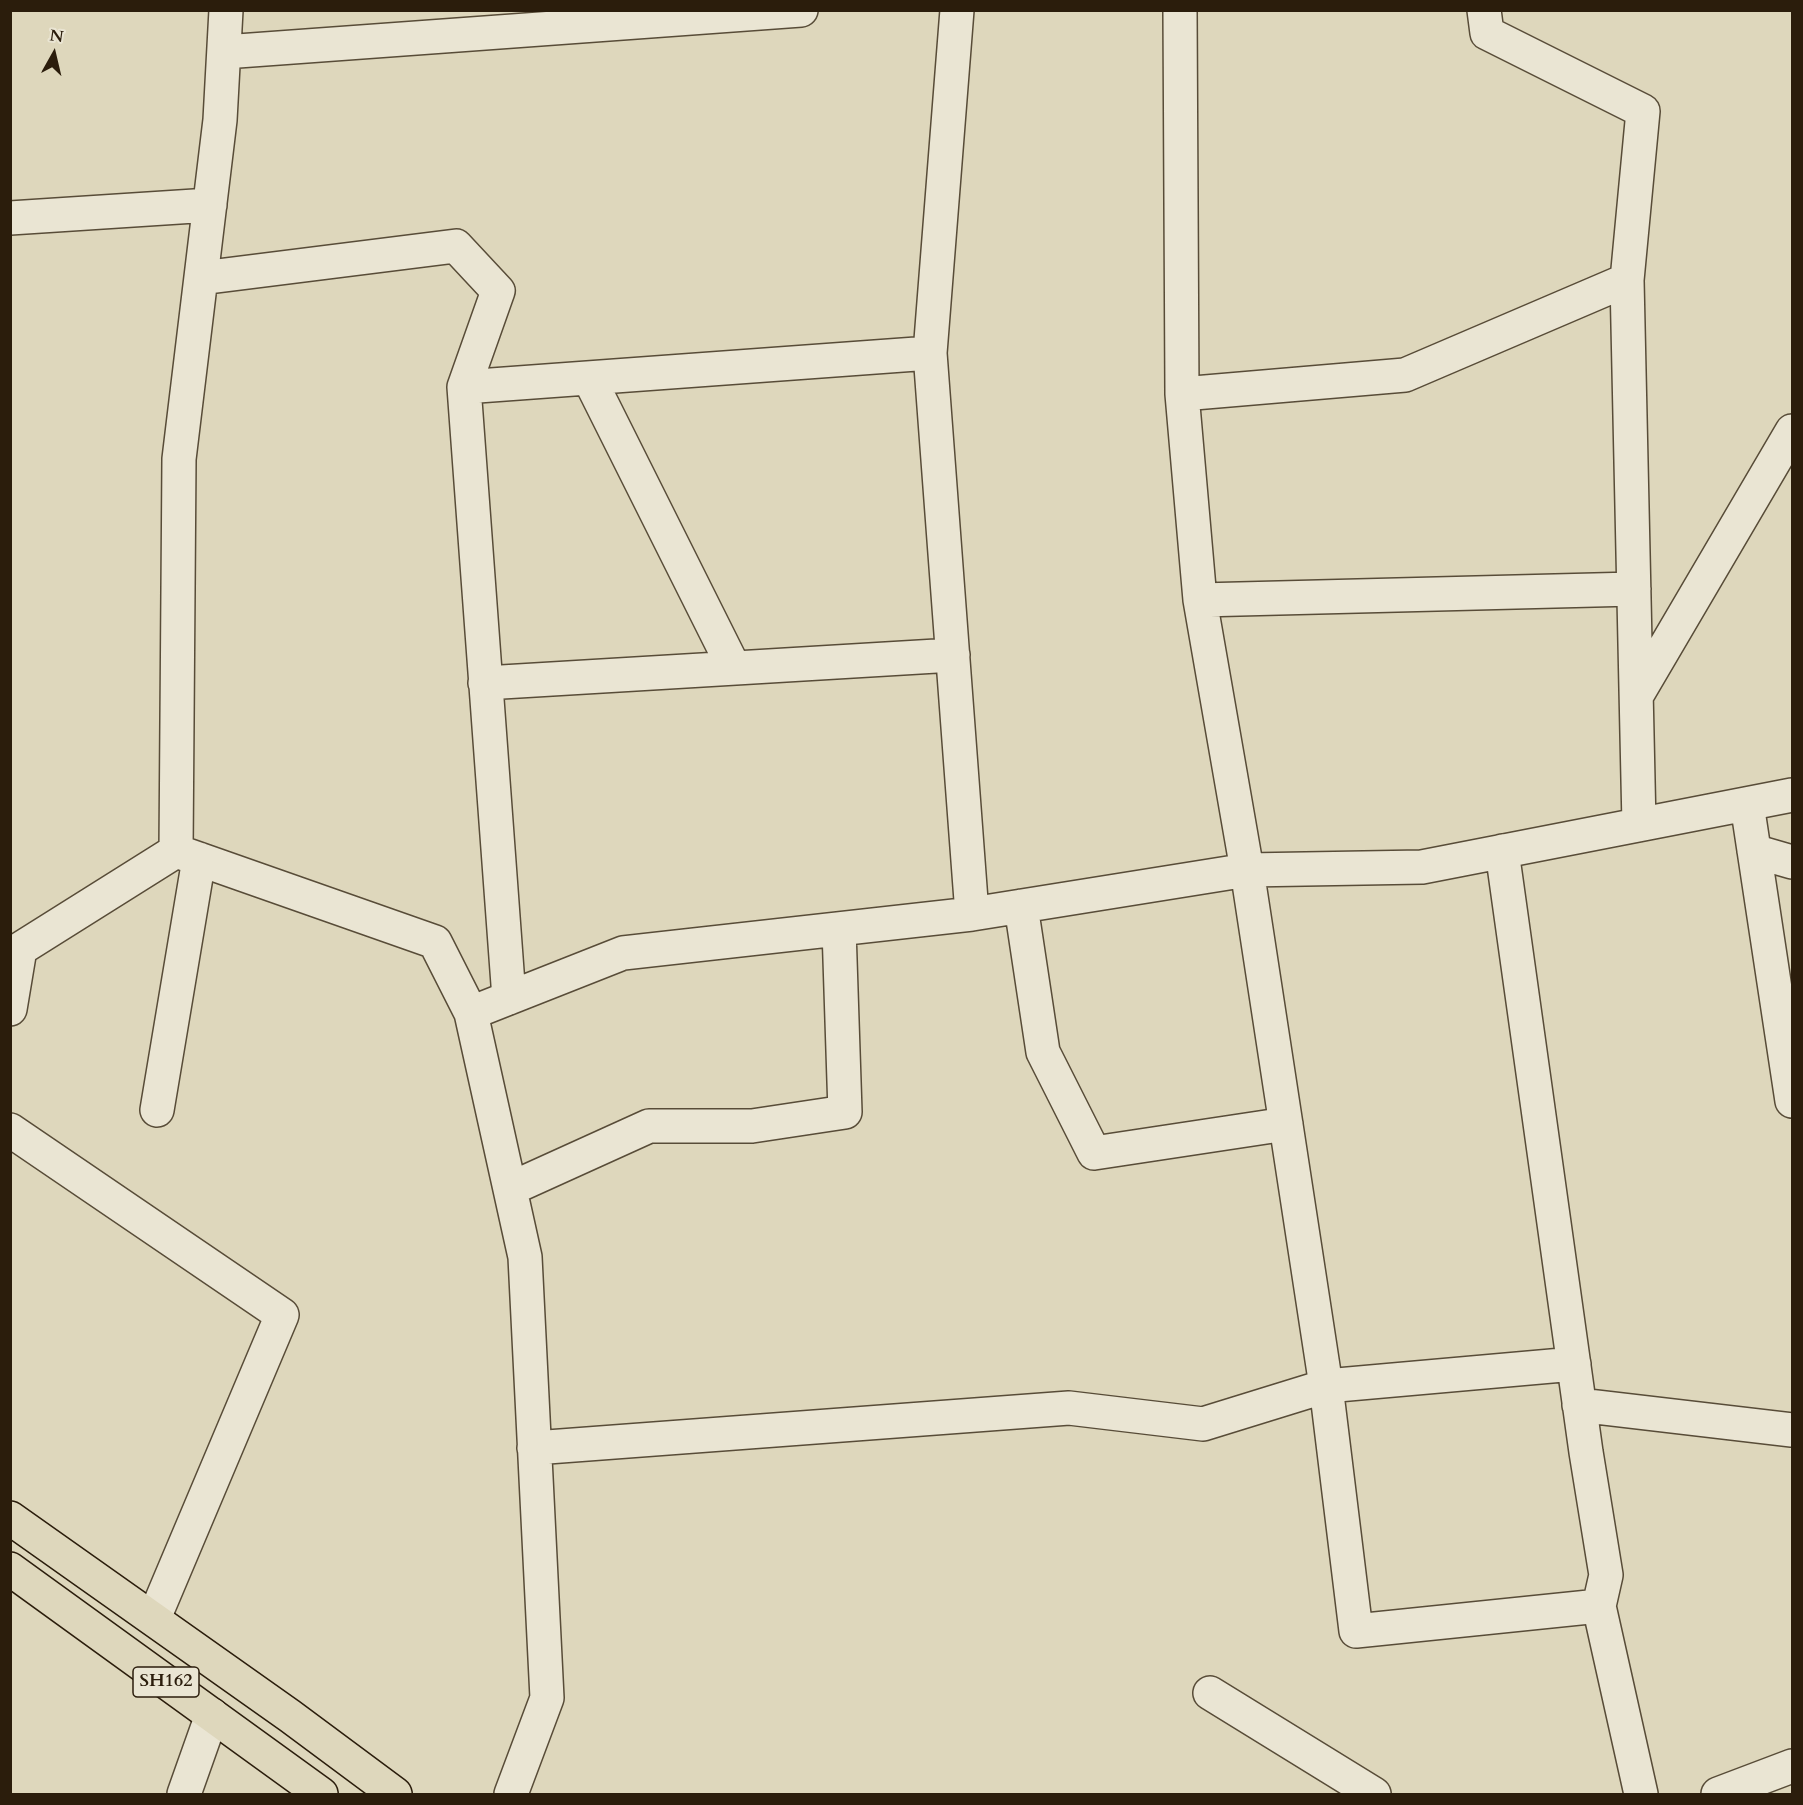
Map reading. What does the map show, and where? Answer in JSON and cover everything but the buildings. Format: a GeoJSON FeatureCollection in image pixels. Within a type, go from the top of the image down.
{"type":"FeatureCollection","features":[{"type":"Feature","properties":{"kind":"main road"},"geometry":{"type":"LineString","coordinates":[[10,1518],[290,1716],[395,1794]]}},
{"type":"Feature","properties":{"kind":"main road","name":"SH162"},"geometry":{"type":"LineString","coordinates":[[10,1569],[321,1794]]}},
{"type":"Feature","properties":{"kind":"street"},"geometry":{"type":"LineString","coordinates":[[157,1110],[188,855],[179,459],[220,120],[226,10]]}},
{"type":"Feature","properties":{"kind":"street"},"geometry":{"type":"LineString","coordinates":[[224,52],[533,20],[801,10]]}},
{"type":"Feature","properties":{"kind":"street"},"geometry":{"type":"LineString","coordinates":[[957,10],[930,353],[972,914]]}},
{"type":"Feature","properties":{"kind":"street"},"geometry":{"type":"LineString","coordinates":[[1180,10],[1182,394],[1200,600],[1247,870],[1326,1386],[1356,1631],[1599,1606]]}},
{"type":"Feature","properties":{"kind":"street"},"geometry":{"type":"LineString","coordinates":[[1485,10],[1487,33],[1643,111],[1627,280],[1639,825]]}},
{"type":"Feature","properties":{"kind":"street"},"geometry":{"type":"LineString","coordinates":[[10,218],[210,204]]}},
{"type":"Feature","properties":{"kind":"street"},"geometry":{"type":"LineString","coordinates":[[201,278],[456,246],[498,291],[464,387],[509,998]]}},
{"type":"Feature","properties":{"kind":"street"},"geometry":{"type":"LineString","coordinates":[[1182,394],[1405,375],[1627,280]]}},
{"type":"Feature","properties":{"kind":"street"},"geometry":{"type":"LineString","coordinates":[[464,387],[930,353]]}},
{"type":"Feature","properties":{"kind":"street"},"geometry":{"type":"LineString","coordinates":[[589,378],[734,668]]}},
{"type":"Feature","properties":{"kind":"street"},"geometry":{"type":"LineString","coordinates":[[1637,695],[1792,432]]}},
{"type":"Feature","properties":{"kind":"street"},"geometry":{"type":"LineString","coordinates":[[1200,600],[1634,589]]}},
{"type":"Feature","properties":{"kind":"street"},"geometry":{"type":"LineString","coordinates":[[485,683],[953,655]]}},
{"type":"Feature","properties":{"kind":"street"},"geometry":{"type":"LineString","coordinates":[[471,1013],[623,953],[972,914],[1247,870],[1422,867],[1792,795]]}},
{"type":"Feature","properties":{"kind":"street"},"geometry":{"type":"LineString","coordinates":[[1747,804],[1792,1101]]}},
{"type":"Feature","properties":{"kind":"street"},"geometry":{"type":"LineString","coordinates":[[1502,851],[1606,1575],[1599,1606],[1641,1794]]}},
{"type":"Feature","properties":{"kind":"street"},"geometry":{"type":"LineString","coordinates":[[1754,851],[1792,862]]}},
{"type":"Feature","properties":{"kind":"street"},"geometry":{"type":"LineString","coordinates":[[10,1009],[20,949],[188,855],[435,942],[471,1013],[525,1257],[547,1698],[511,1794]]}},
{"type":"Feature","properties":{"kind":"street"},"geometry":{"type":"LineString","coordinates":[[1021,906],[1043,1052],[1094,1153],[1286,1124]]}},
{"type":"Feature","properties":{"kind":"street"},"geometry":{"type":"LineString","coordinates":[[510,1189],[649,1126],[752,1126],[845,1112],[839,929]]}},
{"type":"Feature","properties":{"kind":"street"},"geometry":{"type":"LineString","coordinates":[[10,1130],[282,1315],[153,1618]]}},
{"type":"Feature","properties":{"kind":"street"},"geometry":{"type":"LineString","coordinates":[[534,1448],[1069,1408],[1203,1424],[1326,1386],[1574,1364]]}},
{"type":"Feature","properties":{"kind":"street"},"geometry":{"type":"LineString","coordinates":[[1580,1405],[1792,1430]]}},
{"type":"Feature","properties":{"kind":"street"},"geometry":{"type":"LineString","coordinates":[[1209,1693],[1374,1794]]}},
{"type":"Feature","properties":{"kind":"street"},"geometry":{"type":"LineString","coordinates":[[184,1794],[212,1715]]}},
{"type":"Feature","properties":{"kind":"street"},"geometry":{"type":"LineString","coordinates":[[1718,1794],[1792,1766]]}}]}
